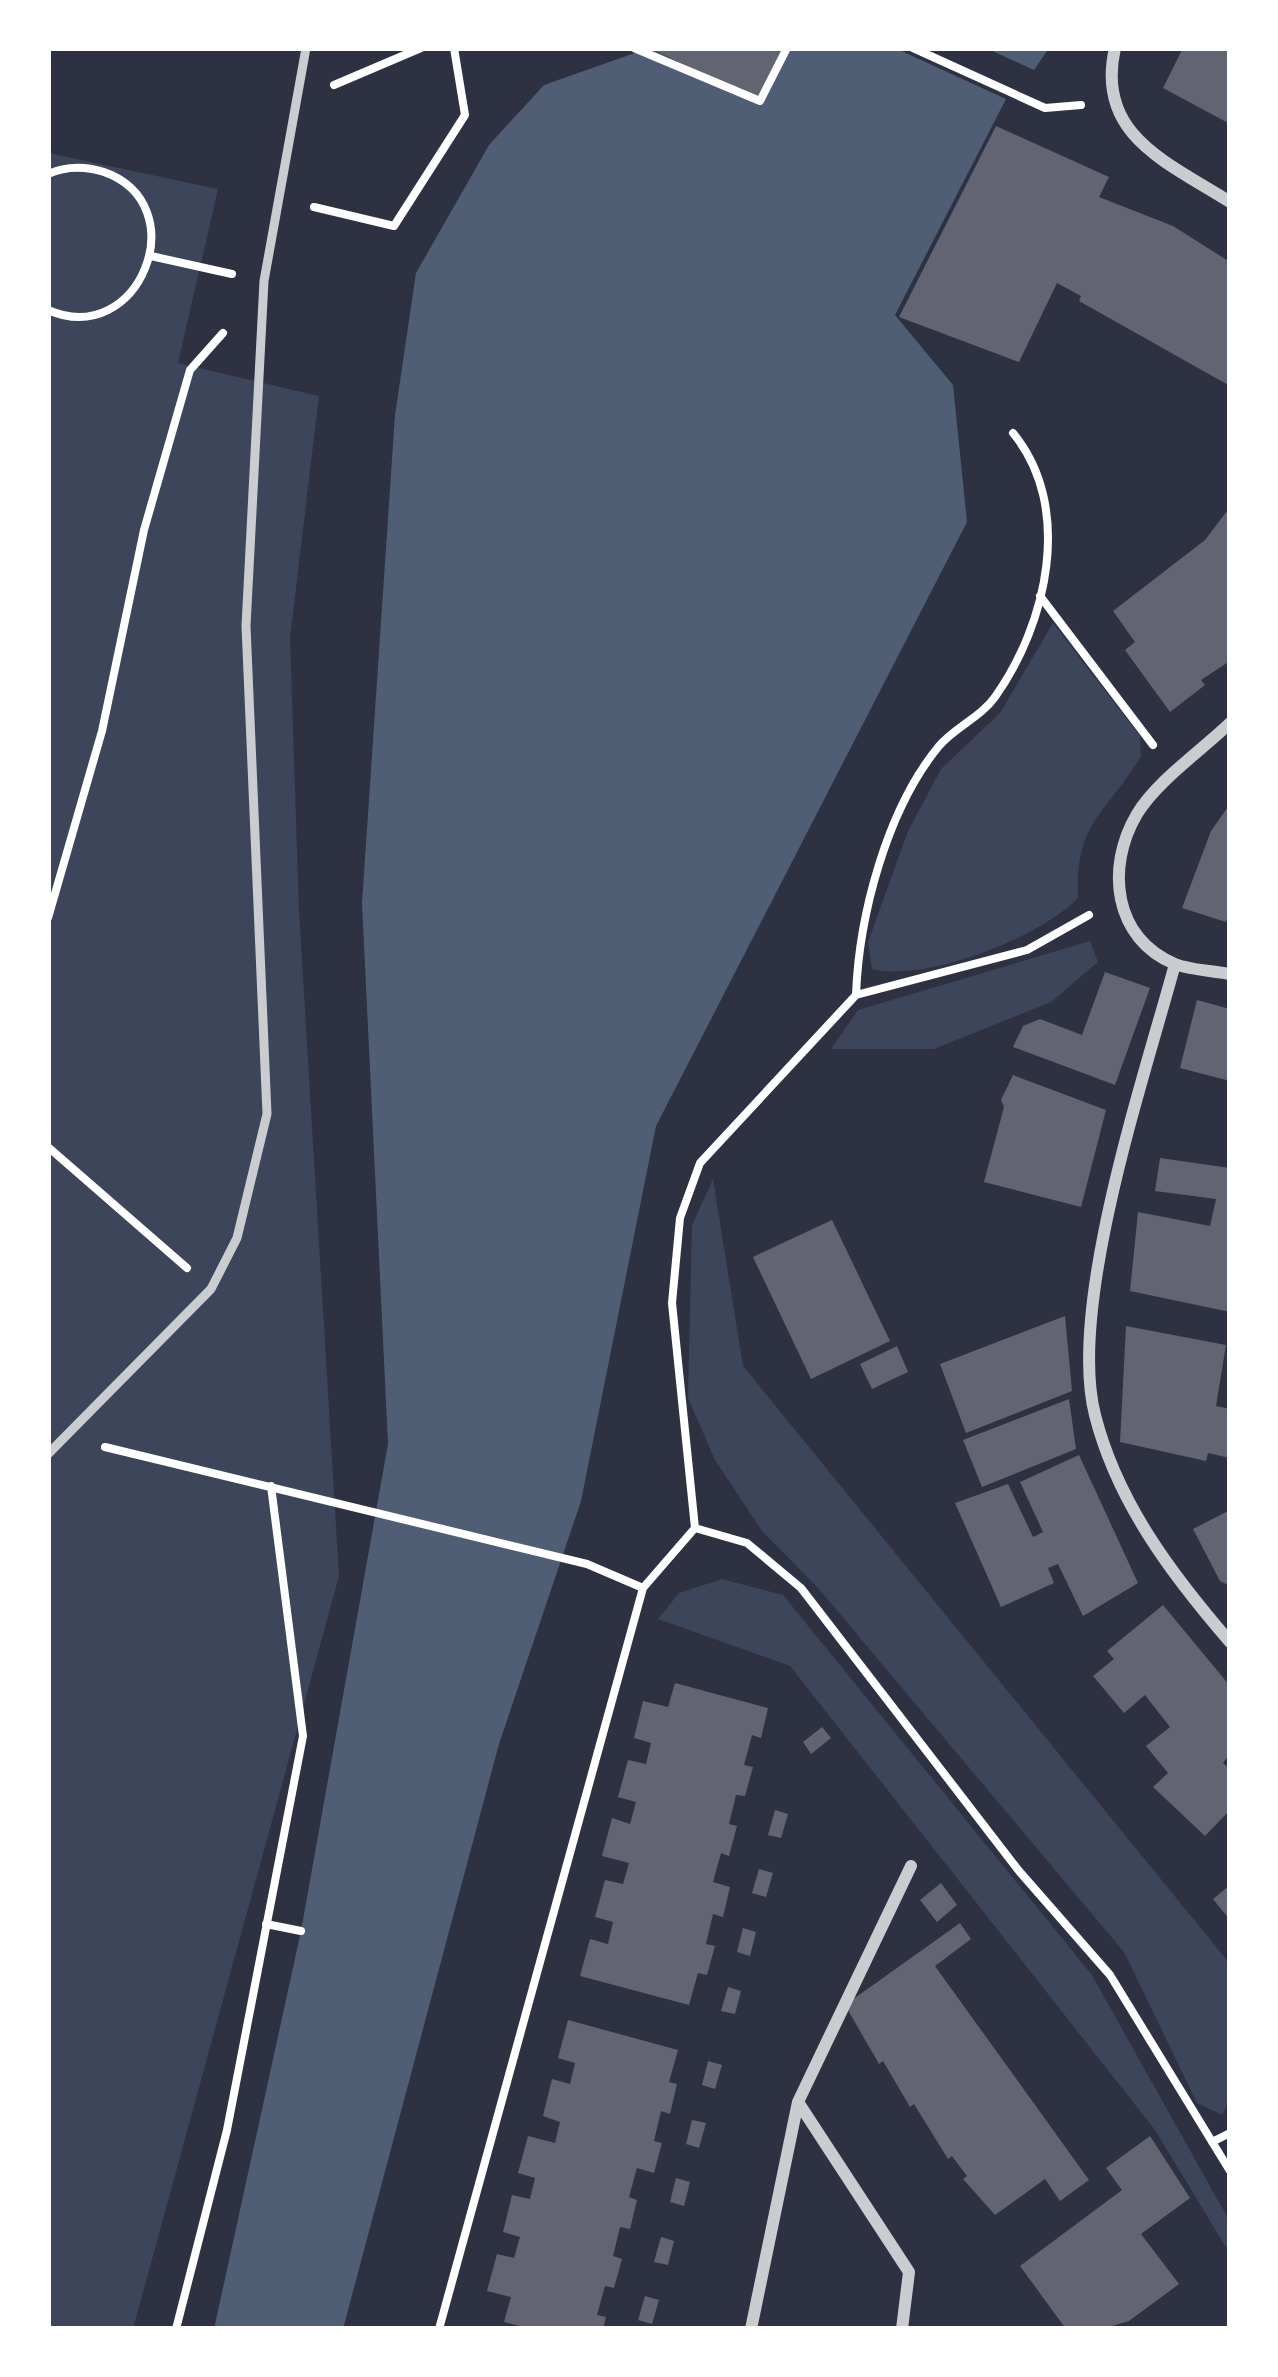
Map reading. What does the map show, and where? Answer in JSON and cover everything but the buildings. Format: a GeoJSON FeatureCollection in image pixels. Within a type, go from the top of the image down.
{"type":"FeatureCollection","features":[{"type":"Feature","properties":{"kind":"street"},"geometry":{"type":"LineString","coordinates":[[1115,48],[1108,83],[1126,126],[1150,151],[1230,202]]}},
{"type":"Feature","properties":{"kind":"street"},"geometry":{"type":"LineString","coordinates":[[1230,723],[1138,812],[1122,850],[1118,893],[1133,936],[1175,964],[1230,974]]}},
{"type":"Feature","properties":{"kind":"street"},"geometry":{"type":"LineString","coordinates":[[1175,964],[1120,1164],[1089,1351],[1094,1412],[1132,1509],[1174,1574],[1230,1642]]}},
{"type":"Feature","properties":{"kind":"street"},"geometry":{"type":"LineString","coordinates":[[751,2329],[798,2102],[911,1866]]}},
{"type":"Feature","properties":{"kind":"street"},"geometry":{"type":"LineString","coordinates":[[798,2102],[909,2272],[902,2329]]}},
{"type":"Feature","properties":{"kind":"lane"},"geometry":{"type":"LineString","coordinates":[[48,1454],[211,1289],[237,1238],[267,1114],[245,626],[264,280],[306,48]]}},
{"type":"Feature","properties":{"kind":"path"},"geometry":{"type":"LineString","coordinates":[[293,103],[421,48]]}},
{"type":"Feature","properties":{"kind":"path"},"geometry":{"type":"LineString","coordinates":[[277,198],[394,226],[466,115],[454,48]]}},
{"type":"Feature","properties":{"kind":"path"},"geometry":{"type":"LineString","coordinates":[[634,48],[760,101],[787,48]]}},
{"type":"Feature","properties":{"kind":"path"},"geometry":{"type":"LineString","coordinates":[[913,48],[1045,109]]}},
{"type":"Feature","properties":{"kind":"path"},"geometry":{"type":"LineString","coordinates":[[48,174],[83,167],[128,187],[144,207],[152,231],[152,256],[136,288],[108,311],[83,317],[48,310]]}},
{"type":"Feature","properties":{"kind":"path"},"geometry":{"type":"LineString","coordinates":[[48,919],[102,731],[144,530],[190,370],[264,280],[152,256]]}},
{"type":"Feature","properties":{"kind":"path"},"geometry":{"type":"LineString","coordinates":[[856,995],[858,944],[898,820],[939,746],[993,700],[1031,631],[1040,596],[1048,511],[1033,457],[1012,433]]}},
{"type":"Feature","properties":{"kind":"path"},"geometry":{"type":"LineString","coordinates":[[1040,596],[1176,775]]}},
{"type":"Feature","properties":{"kind":"path"},"geometry":{"type":"LineString","coordinates":[[439,2329],[643,1588],[695,1528],[673,1304],[680,1218],[700,1162],[856,995],[1027,950],[1075,927],[1118,893]]}},
{"type":"Feature","properties":{"kind":"path"},"geometry":{"type":"LineString","coordinates":[[48,1147],[211,1289]]}},
{"type":"Feature","properties":{"kind":"path"},"geometry":{"type":"LineString","coordinates":[[64,1437],[587,1564],[643,1588]]}},
{"type":"Feature","properties":{"kind":"path"},"geometry":{"type":"LineString","coordinates":[[176,2329],[227,2130],[303,1736],[271,1486]]}},
{"type":"Feature","properties":{"kind":"path"},"geometry":{"type":"LineString","coordinates":[[695,1528],[747,1543],[801,1588],[1018,1871],[1110,1975],[1230,2171]]}},
{"type":"Feature","properties":{"kind":"path"},"geometry":{"type":"LineString","coordinates":[[266,1924],[301,1930]]}},
{"type":"Feature","properties":{"kind":"path"},"geometry":{"type":"LineString","coordinates":[[1212,2142],[1230,2133]]}},
{"type":"Feature","properties":{"kind":"shaded area"},"geometry":{"type":"Polygon","coordinates":[[[649,48],[760,104],[788,48],[895,48],[1006,99],[895,315],[953,385],[967,522],[656,1126],[581,1501],[499,1744],[343,2329],[214,2329],[301,1931],[388,1444],[362,903],[395,415],[416,273],[489,145],[544,85],[649,48]]]}},
{"type":"Feature","properties":{"kind":"shaded area"},"geometry":{"type":"Polygon","coordinates":[[[986,48],[1049,48],[1034,70],[986,48]]]}},
{"type":"Feature","properties":{"kind":"shaded area"},"geometry":{"type":"Polygon","coordinates":[[[48,153],[218,189],[178,363],[319,396],[290,638],[299,910],[339,1576],[133,2329],[48,2329],[48,153]]]}},
{"type":"Feature","properties":{"kind":"shaded area"},"geometry":{"type":"Polygon","coordinates":[[[1053,623],[1140,736],[1141,756],[1087,835],[1078,872],[1078,898],[1038,928],[981,953],[921,969],[872,969],[868,942],[908,831],[941,769],[1000,713],[1053,623]]]}},
{"type":"Feature","properties":{"kind":"shaded area"},"geometry":{"type":"Polygon","coordinates":[[[1090,941],[1098,962],[1051,1002],[934,1049],[831,1049],[858,1010],[1090,941]]]}},
{"type":"Feature","properties":{"kind":"shaded area"},"geometry":{"type":"Polygon","coordinates":[[[713,1179],[743,1366],[1230,1964],[1230,2100],[1222,2115],[1197,2103],[1124,1952],[818,1588],[762,1531],[715,1460],[688,1398],[692,1225],[713,1179]]]}},
{"type":"Feature","properties":{"kind":"shaded area"},"geometry":{"type":"Polygon","coordinates":[[[722,1579],[783,1595],[1092,1975],[1230,2222],[1230,2254],[1155,2130],[790,1666],[658,1619],[679,1593],[722,1579]]]}}]}
